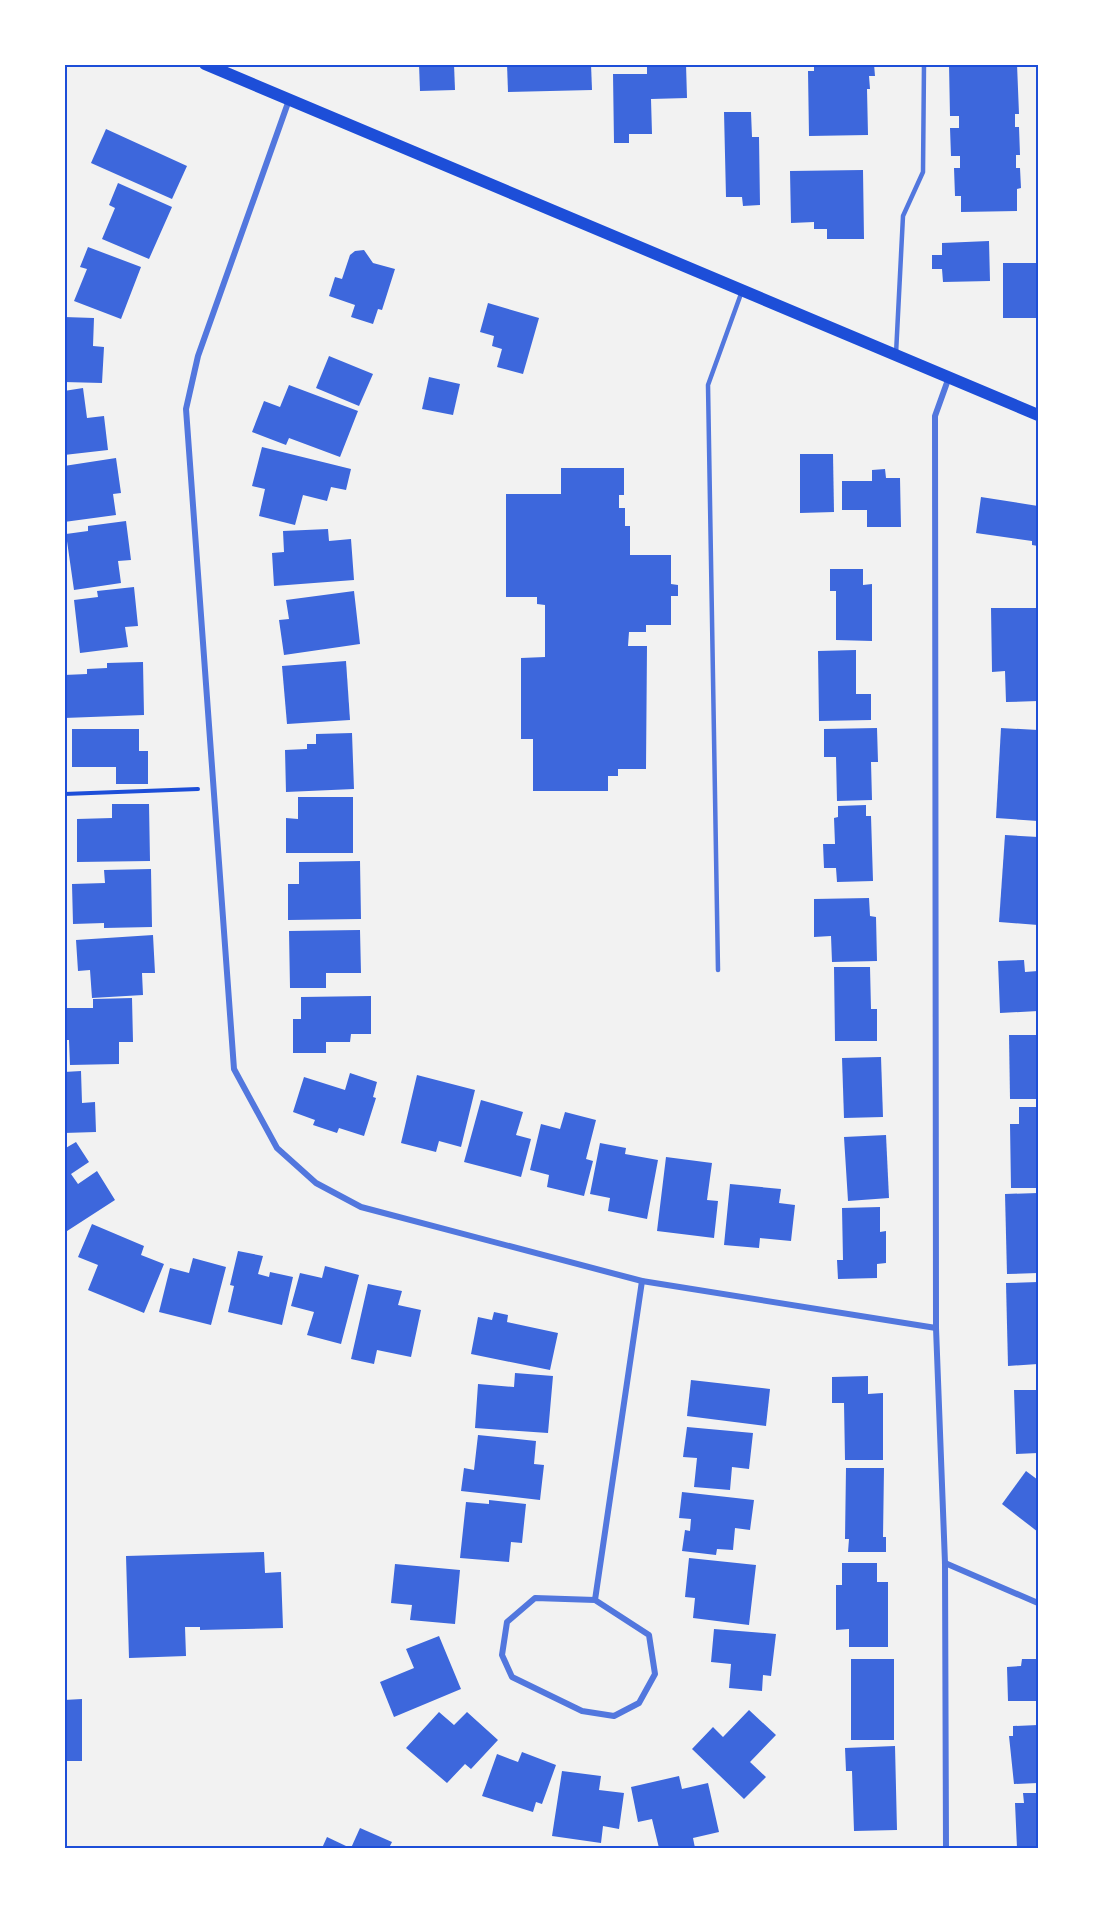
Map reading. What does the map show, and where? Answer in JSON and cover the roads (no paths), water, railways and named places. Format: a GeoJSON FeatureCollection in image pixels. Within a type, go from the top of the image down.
{"type":"FeatureCollection","features":[{"type":"Feature","properties":{"kind":"main road"},"geometry":{"type":"LineString","coordinates":[[206,64],[1038,415]]}},
{"type":"Feature","properties":{"kind":"street"},"geometry":{"type":"LineString","coordinates":[[290,99],[198,356],[186,409],[234,1069],[277,1148],[316,1183],[361,1207],[642,1281],[936,1328]]}},
{"type":"Feature","properties":{"kind":"street"},"geometry":{"type":"LineString","coordinates":[[946,1848],[945,1563],[936,1328],[935,416],[949,377]]}},
{"type":"Feature","properties":{"kind":"street"},"geometry":{"type":"LineString","coordinates":[[595,1600],[642,1281]]}},
{"type":"Feature","properties":{"kind":"street"},"geometry":{"type":"LineString","coordinates":[[945,1563],[1038,1603]]}},
{"type":"Feature","properties":{"kind":"street"},"geometry":{"type":"LineString","coordinates":[[535,1598],[595,1600],[649,1635],[655,1674],[639,1703],[614,1716],[582,1711],[512,1677],[502,1655],[507,1622],[535,1598]]}},
{"type":"Feature","properties":{"kind":"lane"},"geometry":{"type":"LineString","coordinates":[[896,354],[903,216],[923,172],[924,64]]}},
{"type":"Feature","properties":{"kind":"lane"},"geometry":{"type":"LineString","coordinates":[[718,970],[708,385],[743,289]]}}]}
